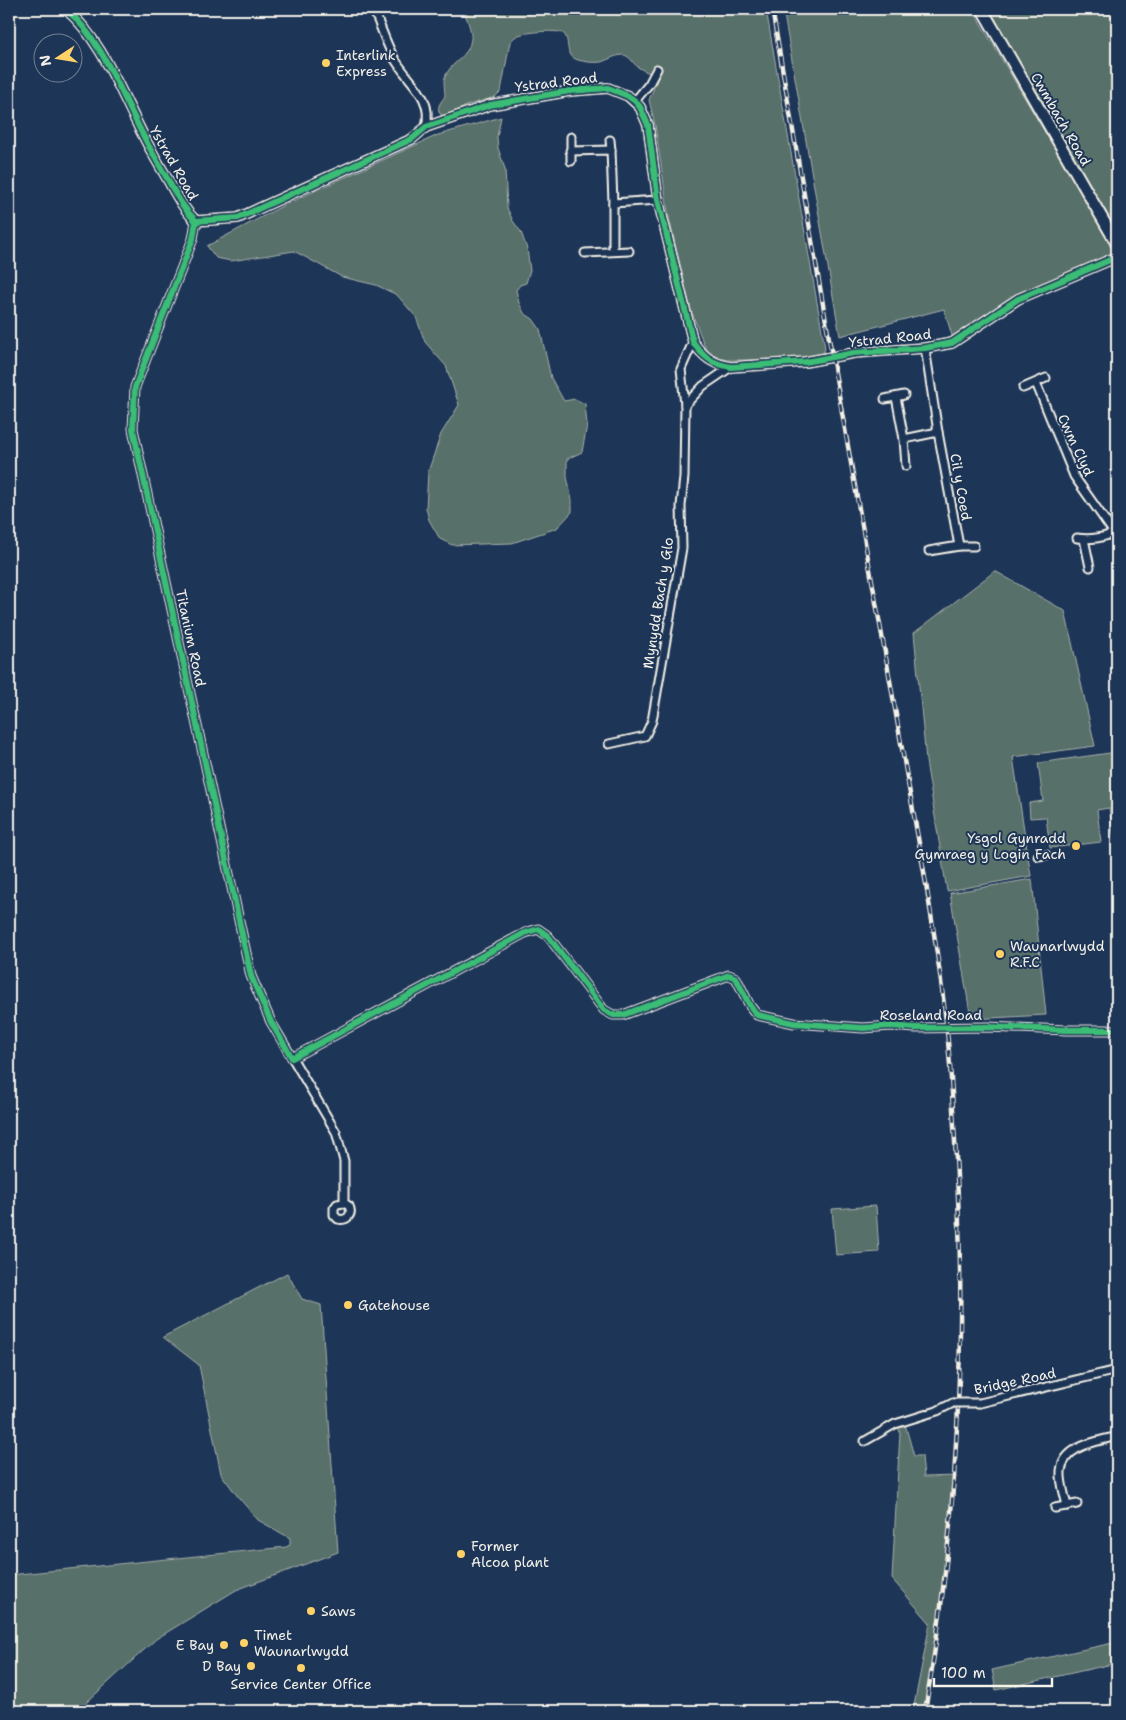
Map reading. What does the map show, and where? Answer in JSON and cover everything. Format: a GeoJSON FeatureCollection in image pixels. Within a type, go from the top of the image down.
{"type":"FeatureCollection","features":[{"type":"Feature","properties":{"kind":"main road","name":"Cwmbach Road"},"geometry":{"type":"LineString","coordinates":[[982,9],[1117,244]]}},
{"type":"Feature","properties":{"kind":"street","name":"Ystrad Road"},"geometry":{"type":"LineString","coordinates":[[66,9],[77,18],[101,52],[136,123],[180,201],[196,221],[238,218],[412,139],[426,127],[490,105],[608,88],[628,96],[640,106],[648,125],[658,200],[693,342],[706,358],[714,363],[731,368],[805,362],[854,353],[925,348],[952,343],[1018,299],[1117,257]]}},
{"type":"Feature","properties":{"kind":"street"},"geometry":{"type":"LineString","coordinates":[[374,9],[393,56],[425,102],[428,111],[426,127]]}},
{"type":"Feature","properties":{"kind":"street"},"geometry":{"type":"LineString","coordinates":[[635,101],[649,84],[657,69]]}},
{"type":"Feature","properties":{"kind":"street"},"geometry":{"type":"LineString","coordinates":[[570,137],[571,161]]}},
{"type":"Feature","properties":{"kind":"street"},"geometry":{"type":"LineString","coordinates":[[610,140],[613,251]]}},
{"type":"Feature","properties":{"kind":"street"},"geometry":{"type":"LineString","coordinates":[[570,151],[611,150]]}},
{"type":"Feature","properties":{"kind":"street"},"geometry":{"type":"LineString","coordinates":[[613,203],[658,200]]}},
{"type":"Feature","properties":{"kind":"street","name":"Titanium Road"},"geometry":{"type":"LineString","coordinates":[[196,221],[193,239],[135,387],[133,429],[251,976],[270,1022],[336,1132],[344,1160],[344,1203]]}},
{"type":"Feature","properties":{"kind":"street"},"geometry":{"type":"LineString","coordinates":[[585,253],[629,251]]}},
{"type":"Feature","properties":{"kind":"street","name":"Mynydd Bach y Glo"},"geometry":{"type":"LineString","coordinates":[[609,744],[645,736],[652,720],[682,548],[681,506],[684,478],[685,405],[681,368],[693,342]]}},
{"type":"Feature","properties":{"kind":"street","name":"Cil y Coed"},"geometry":{"type":"LineString","coordinates":[[925,348],[958,546]]}},
{"type":"Feature","properties":{"kind":"street"},"geometry":{"type":"LineString","coordinates":[[685,405],[703,386],[731,368]]}},
{"type":"Feature","properties":{"kind":"street"},"geometry":{"type":"LineString","coordinates":[[1023,388],[1046,378]]}},
{"type":"Feature","properties":{"kind":"street","name":"Cwm Clyd"},"geometry":{"type":"LineString","coordinates":[[1036,383],[1074,476],[1116,534]]}},
{"type":"Feature","properties":{"kind":"street"},"geometry":{"type":"LineString","coordinates":[[885,399],[904,395]]}},
{"type":"Feature","properties":{"kind":"street"},"geometry":{"type":"LineString","coordinates":[[896,397],[904,438],[906,466]]}},
{"type":"Feature","properties":{"kind":"street"},"geometry":{"type":"LineString","coordinates":[[904,438],[938,432]]}},
{"type":"Feature","properties":{"kind":"street"},"geometry":{"type":"LineString","coordinates":[[1090,567],[1081,539],[1116,534]]}},
{"type":"Feature","properties":{"kind":"street"},"geometry":{"type":"LineString","coordinates":[[929,552],[958,546],[974,546]]}},
{"type":"Feature","properties":{"kind":"street","name":"Roseland Road"},"geometry":{"type":"LineString","coordinates":[[292,1058],[525,933],[538,929],[548,936],[604,1010],[613,1015],[623,1015],[729,976],[736,978],[750,1006],[757,1015],[794,1023],[853,1027],[987,1027],[1117,1030]]}},
{"type":"Feature","properties":{"kind":"street","name":"Bridge Road"},"geometry":{"type":"LineString","coordinates":[[865,1441],[895,1424],[937,1411],[953,1403],[980,1403],[1117,1370]]}},
{"type":"Feature","properties":{"kind":"street"},"geometry":{"type":"LineString","coordinates":[[1067,1506],[1060,1472],[1068,1455],[1079,1447],[1117,1436]]}},
{"type":"Feature","properties":{"kind":"street"},"geometry":{"type":"LineString","coordinates":[[1055,1508],[1077,1504]]}},
{"type":"Feature","properties":{"kind":"green space"},"geometry":{"type":"Polygon","coordinates":[[[463,9],[766,9],[825,348],[823,356],[766,360],[727,360],[710,353],[704,345],[691,310],[669,218],[655,125],[649,100],[657,80],[655,76],[640,68],[628,57],[620,55],[601,62],[578,60],[570,55],[566,37],[561,32],[519,35],[510,42],[501,91],[495,97],[468,105],[447,116],[441,115],[439,107],[445,96],[445,77],[470,45],[470,28],[463,9]]]}},
{"type":"Feature","properties":{"kind":"green space"},"geometry":{"type":"Polygon","coordinates":[[[783,9],[972,9],[1113,247],[1112,255],[1017,298],[953,339],[944,309],[840,336],[783,9]]]}},
{"type":"Feature","properties":{"kind":"green space"},"geometry":{"type":"Polygon","coordinates":[[[985,9],[1117,9],[1117,234],[985,9]]]}},
{"type":"Feature","properties":{"kind":"green space"},"geometry":{"type":"Polygon","coordinates":[[[501,117],[497,137],[498,148],[505,169],[507,208],[521,232],[527,249],[530,270],[526,283],[520,285],[516,290],[519,303],[524,313],[533,319],[540,329],[551,378],[564,401],[575,399],[585,404],[587,425],[582,452],[567,459],[567,477],[572,500],[572,512],[557,528],[512,543],[452,545],[440,539],[429,520],[426,508],[428,472],[441,434],[459,405],[446,366],[425,342],[416,317],[397,295],[376,285],[342,277],[294,251],[231,261],[216,258],[207,246],[286,204],[438,135],[501,117]]]}},
{"type":"Feature","properties":{"kind":"green space"},"geometry":{"type":"Polygon","coordinates":[[[995,571],[1065,611],[1095,746],[1013,757],[1031,876],[947,891],[926,761],[914,633],[995,571]]]}},
{"type":"Feature","properties":{"kind":"green space"},"geometry":{"type":"Polygon","coordinates":[[[1117,752],[1117,858],[1109,808],[1097,810],[1101,842],[1050,848],[1046,817],[1030,818],[1029,803],[1043,801],[1038,763],[1117,752]]]}},
{"type":"Feature","properties":{"kind":"green space","name":"Waunarlwydd R.F.C"},"geometry":{"type":"Polygon","coordinates":[[[1032,879],[1046,1015],[971,1019],[950,893],[1032,879]]]}},
{"type":"Feature","properties":{"kind":"green space"},"geometry":{"type":"Polygon","coordinates":[[[876,1206],[879,1252],[836,1255],[832,1209],[876,1206]]]}},
{"type":"Feature","properties":{"kind":"green space"},"geometry":{"type":"Polygon","coordinates":[[[287,1273],[302,1299],[321,1305],[338,1552],[236,1590],[156,1639],[77,1711],[9,1711],[9,1575],[286,1547],[290,1545],[290,1538],[258,1520],[221,1474],[199,1365],[163,1337],[287,1273]]]}},
{"type":"Feature","properties":{"kind":"green space"},"geometry":{"type":"Polygon","coordinates":[[[905,1424],[914,1456],[922,1456],[924,1477],[956,1476],[943,1591],[926,1711],[913,1711],[930,1623],[892,1579],[900,1432],[898,1427],[905,1424]]]}},
{"type":"Feature","properties":{"kind":"green space"},"geometry":{"type":"Polygon","coordinates":[[[1117,1642],[1117,1663],[996,1690],[992,1670],[1117,1642]]]}},
{"type":"Feature","properties":{"kind":"railway"},"geometry":{"type":"LineString","coordinates":[[772,9],[924,873],[949,1048],[958,1200],[960,1273],[958,1420],[946,1565],[925,1711]]}},
{"type":"Feature","properties":{"kind":"cycle path"},"geometry":{"type":"LineString","coordinates":[[66,9],[78,20],[106,61],[142,133],[182,205],[196,221]]}},
{"type":"Feature","properties":{"kind":"cycle path"},"geometry":{"type":"LineString","coordinates":[[196,221],[238,218],[412,139],[426,127],[490,105],[570,91],[608,88],[635,101],[640,107],[648,125],[658,200],[693,342],[705,356],[719,364],[731,367],[805,362],[854,353],[925,348],[952,343],[1018,299],[1117,257]]}},
{"type":"Feature","properties":{"kind":"cycle path"},"geometry":{"type":"LineString","coordinates":[[196,221],[193,239],[135,387],[133,429],[251,976],[271,1022],[292,1058],[525,933],[538,929],[548,936],[604,1010],[613,1015],[623,1015],[729,975],[736,978],[750,1006],[757,1015],[794,1023],[863,1028],[891,1026],[915,1028],[987,1027],[1117,1030]]}},
{"type":"Feature","properties":{"kind":"place","name":"Interlink Express"},"geometry":{"type":"Point","coordinates":[326,63]}},
{"type":"Feature","properties":{"kind":"place","name":"Ysgol Gynradd Gymraeg y Login Fach"},"geometry":{"type":"Point","coordinates":[1076,846]}},
{"type":"Feature","properties":{"kind":"place","name":"Waunarlwydd R.F.C"},"geometry":{"type":"Point","coordinates":[1000,954]}},
{"type":"Feature","properties":{"kind":"place","name":"Gatehouse"},"geometry":{"type":"Point","coordinates":[348,1305]}},
{"type":"Feature","properties":{"kind":"place","name":"Former Alcoa plant"},"geometry":{"type":"Point","coordinates":[461,1554]}},
{"type":"Feature","properties":{"kind":"place","name":"Saws"},"geometry":{"type":"Point","coordinates":[311,1611]}},
{"type":"Feature","properties":{"kind":"place","name":"Timet Waunarlwydd"},"geometry":{"type":"Point","coordinates":[244,1643]}},
{"type":"Feature","properties":{"kind":"place","name":"E Bay"},"geometry":{"type":"Point","coordinates":[224,1645]}},
{"type":"Feature","properties":{"kind":"place","name":"D Bay"},"geometry":{"type":"Point","coordinates":[251,1666]}},
{"type":"Feature","properties":{"kind":"place","name":"Service Center Office"},"geometry":{"type":"Point","coordinates":[301,1668]}}]}
